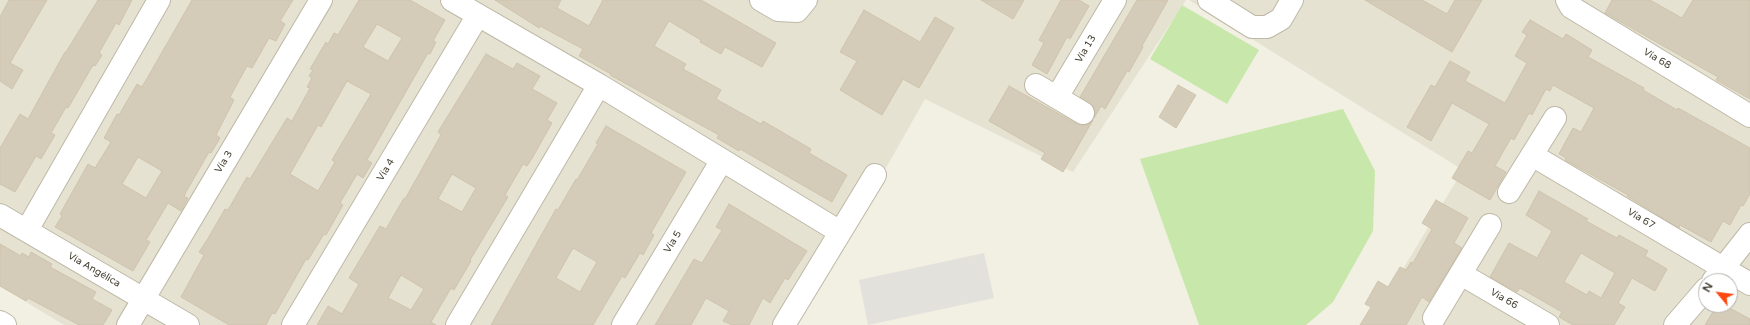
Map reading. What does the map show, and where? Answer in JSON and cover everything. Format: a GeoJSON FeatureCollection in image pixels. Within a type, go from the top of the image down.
{"type":"FeatureCollection","features":[{"type":"Feature","properties":{"kind":"street"},"geometry":{"type":"LineString","coordinates":[[27,230],[159,0]]}},
{"type":"Feature","properties":{"kind":"street","name":"Vía 3"},"geometry":{"type":"LineString","coordinates":[[128,325],[321,0]]}},
{"type":"Feature","properties":{"kind":"street"},"geometry":{"type":"LineString","coordinates":[[452,0],[599,85],[840,232]]}},
{"type":"Feature","properties":{"kind":"street"},"geometry":{"type":"LineString","coordinates":[[761,0],[778,10],[797,10],[806,0]]}},
{"type":"Feature","properties":{"kind":"street","name":"Vía 13"},"geometry":{"type":"LineString","coordinates":[[1057,97],[1115,0]]}},
{"type":"Feature","properties":{"kind":"street"},"geometry":{"type":"LineString","coordinates":[[1209,0],[1252,27],[1267,28],[1281,19],[1292,0]]}},
{"type":"Feature","properties":{"kind":"street","name":"Vía 68"},"geometry":{"type":"LineString","coordinates":[[1567,0],[1571,7],[1750,116]]}},
{"type":"Feature","properties":{"kind":"street","name":"Vía 4"},"geometry":{"type":"LineString","coordinates":[[293,325],[478,14]]}},
{"type":"Feature","properties":{"kind":"street"},"geometry":{"type":"LineString","coordinates":[[457,325],[599,85]]}},
{"type":"Feature","properties":{"kind":"street"},"geometry":{"type":"LineString","coordinates":[[1036,85],[1083,113]]}},
{"type":"Feature","properties":{"kind":"street"},"geometry":{"type":"LineString","coordinates":[[1509,192],[1555,118]]}},
{"type":"Feature","properties":{"kind":"street","name":"Vía 67"},"geometry":{"type":"LineString","coordinates":[[1532,155],[1716,273]]}},
{"type":"Feature","properties":{"kind":"street","name":"Vía 5"},"geometry":{"type":"LineString","coordinates":[[623,325],[722,160]]}},
{"type":"Feature","properties":{"kind":"street"},"geometry":{"type":"LineString","coordinates":[[784,325],[875,175]]}},
{"type":"Feature","properties":{"kind":"street","name":"Vía Angélica"},"geometry":{"type":"LineString","coordinates":[[0,215],[188,325]]}},
{"type":"Feature","properties":{"kind":"street"},"geometry":{"type":"LineString","coordinates":[[1434,318],[1490,225]]}},
{"type":"Feature","properties":{"kind":"street"},"geometry":{"type":"LineString","coordinates":[[1719,273],[1750,234]]}},
{"type":"Feature","properties":{"kind":"street","name":"Vía 66"},"geometry":{"type":"LineString","coordinates":[[1460,274],[1548,325]]}},
{"type":"Feature","properties":{"kind":"street","name":"Vía 67"},"geometry":{"type":"LineString","coordinates":[[1738,280],[1750,284]]}},
{"type":"Feature","properties":{"kind":"street"},"geometry":{"type":"LineString","coordinates":[[1675,325],[1698,298]]}},
{"type":"Feature","properties":{"kind":"street"},"geometry":{"type":"LineString","coordinates":[[0,322],[5,325]]}},
{"type":"Feature","properties":{"kind":"shaded area"},"geometry":{"type":"Polygon","coordinates":[[[0,0],[1186,0],[1073,172],[925,99],[797,325],[64,325],[0,286],[0,0]]]}},
{"type":"Feature","properties":{"kind":"shaded area"},"geometry":{"type":"Polygon","coordinates":[[[1189,0],[1750,0],[1750,325],[1369,325],[1463,170],[1189,0]]]}},
{"type":"Feature","properties":{"kind":"shaded area"},"geometry":{"type":"Polygon","coordinates":[[[984,253],[994,298],[868,325],[859,280],[984,253]]]}},
{"type":"Feature","properties":{"kind":"green space"},"geometry":{"type":"Polygon","coordinates":[[[1182,5],[1259,50],[1227,104],[1150,59],[1182,5]]]}},
{"type":"Feature","properties":{"kind":"green space"},"geometry":{"type":"Polygon","coordinates":[[[1343,109],[1375,171],[1373,231],[1333,302],[1306,325],[1199,325],[1140,159],[1343,109]]]}},
{"type":"Feature","properties":{"kind":"building"},"geometry":{"type":"Polygon","coordinates":[[[9,0],[47,0],[10,63],[23,70],[12,89],[0,81],[0,17],[9,0]]]}},
{"type":"Feature","properties":{"kind":"building"},"geometry":{"type":"Polygon","coordinates":[[[98,0],[132,0],[119,25],[116,23],[99,53],[102,55],[95,66],[93,65],[68,108],[66,107],[51,133],[55,135],[41,159],[36,156],[15,192],[0,184],[0,148],[20,114],[28,119],[65,52],[98,0]]]}},
{"type":"Feature","properties":{"kind":"building"},"geometry":{"type":"Polygon","coordinates":[[[192,0],[293,0],[280,21],[285,24],[276,41],[269,38],[252,68],[247,66],[230,97],[234,100],[216,135],[220,138],[211,153],[209,152],[186,192],[184,197],[188,198],[181,211],[168,203],[146,240],[150,242],[133,271],[55,227],[62,216],[60,214],[88,164],[95,168],[111,142],[104,138],[117,114],[119,115],[137,84],[142,87],[192,0]],[[138,157],[122,184],[146,198],[162,171],[138,157]]]}},
{"type":"Feature","properties":{"kind":"building"},"geometry":{"type":"Polygon","coordinates":[[[359,0],[410,0],[445,20],[433,41],[436,42],[430,54],[428,53],[367,160],[372,163],[363,178],[357,174],[340,203],[343,205],[326,235],[324,234],[308,260],[306,259],[275,314],[272,313],[266,325],[229,325],[181,297],[204,255],[199,252],[225,209],[228,210],[247,177],[250,179],[287,118],[292,121],[310,88],[307,87],[312,78],[309,76],[313,70],[310,69],[326,42],[328,44],[334,33],[338,35],[359,0]],[[377,24],[363,47],[388,61],[402,38],[377,24]],[[347,81],[321,127],[318,125],[290,174],[318,191],[335,162],[332,160],[371,94],[347,81]]]}},
{"type":"Feature","properties":{"kind":"building"},"geometry":{"type":"Polygon","coordinates":[[[495,0],[561,0],[557,8],[589,26],[603,0],[701,0],[776,43],[762,67],[725,47],[721,54],[669,21],[654,46],[686,64],[683,69],[721,90],[716,99],[761,124],[763,121],[811,149],[809,153],[847,175],[832,202],[740,149],[739,151],[717,138],[719,135],[610,75],[611,74],[579,56],[583,49],[540,26],[539,28],[495,0]]]}},
{"type":"Feature","properties":{"kind":"building"},"geometry":{"type":"Polygon","coordinates":[[[981,0],[1024,0],[1013,19],[981,0]]]}},
{"type":"Feature","properties":{"kind":"building"},"geometry":{"type":"Polygon","coordinates":[[[1061,0],[1079,0],[1089,6],[1070,39],[1067,37],[1047,74],[1032,65],[1044,43],[1039,40],[1061,0]]]}},
{"type":"Feature","properties":{"kind":"building"},"geometry":{"type":"Polygon","coordinates":[[[1137,0],[1168,0],[1129,72],[1127,71],[1105,109],[1101,106],[1094,118],[1094,107],[1080,97],[1137,0]]]}},
{"type":"Feature","properties":{"kind":"building"},"geometry":{"type":"Polygon","coordinates":[[[1365,0],[1422,0],[1447,14],[1455,0],[1482,0],[1452,52],[1365,0]]]}},
{"type":"Feature","properties":{"kind":"building"},"geometry":{"type":"Polygon","coordinates":[[[1612,0],[1650,0],[1682,18],[1693,0],[1750,0],[1750,99],[1716,80],[1718,77],[1605,13],[1612,0]]]}},
{"type":"Feature","properties":{"kind":"building"},"geometry":{"type":"Polygon","coordinates":[[[864,10],[920,42],[935,17],[954,28],[919,88],[903,79],[882,115],[840,90],[857,61],[840,52],[864,10]]]}},
{"type":"Feature","properties":{"kind":"building"},"geometry":{"type":"Polygon","coordinates":[[[1530,20],[1563,39],[1566,34],[1592,50],[1588,57],[1644,88],[1643,90],[1677,110],[1678,108],[1750,148],[1750,194],[1743,206],[1741,205],[1730,225],[1723,221],[1711,242],[1680,225],[1679,228],[1627,196],[1628,195],[1565,160],[1566,158],[1559,154],[1573,128],[1581,132],[1594,108],[1553,85],[1550,91],[1546,89],[1532,115],[1529,113],[1514,140],[1511,138],[1495,166],[1506,172],[1490,200],[1452,178],[1468,151],[1472,153],[1489,124],[1452,103],[1431,141],[1407,127],[1431,85],[1435,87],[1450,61],[1470,72],[1465,81],[1505,103],[1527,63],[1515,56],[1527,35],[1522,32],[1530,20]]]}},
{"type":"Feature","properties":{"kind":"building"},"geometry":{"type":"Polygon","coordinates":[[[486,54],[513,69],[517,63],[540,76],[532,89],[557,103],[547,120],[552,123],[531,160],[527,166],[523,164],[505,195],[508,197],[470,260],[471,261],[454,290],[451,288],[431,322],[436,325],[317,325],[328,306],[342,314],[359,284],[349,278],[380,226],[386,229],[404,198],[405,199],[441,135],[438,132],[486,54]],[[452,174],[438,199],[462,212],[476,188],[452,174]],[[401,275],[388,298],[411,310],[424,289],[401,275]]]}},
{"type":"Feature","properties":{"kind":"building"},"geometry":{"type":"Polygon","coordinates":[[[1178,85],[1196,95],[1176,128],[1159,117],[1178,85]]]}},
{"type":"Feature","properties":{"kind":"building"},"geometry":{"type":"Polygon","coordinates":[[[1009,86],[1077,124],[1089,124],[1093,120],[1063,172],[1041,159],[1045,153],[989,121],[1009,86]]]}},
{"type":"Feature","properties":{"kind":"building"},"geometry":{"type":"Polygon","coordinates":[[[606,126],[686,172],[651,233],[654,235],[643,255],[640,253],[625,278],[622,276],[593,325],[491,325],[556,209],[558,210],[598,144],[596,143],[606,126]],[[573,248],[556,278],[580,292],[597,262],[573,248]]]}},
{"type":"Feature","properties":{"kind":"building"},"geometry":{"type":"Polygon","coordinates":[[[1539,191],[1588,219],[1586,221],[1617,238],[1619,235],[1648,251],[1645,256],[1667,269],[1655,291],[1632,278],[1618,303],[1625,307],[1614,325],[1573,325],[1559,317],[1562,312],[1520,288],[1517,292],[1490,277],[1509,243],[1537,258],[1552,231],[1526,215],[1539,191]],[[1581,253],[1564,282],[1587,295],[1589,291],[1601,298],[1615,273],[1581,253]]]}},
{"type":"Feature","properties":{"kind":"building"},"geometry":{"type":"Polygon","coordinates":[[[1436,200],[1468,218],[1454,243],[1462,248],[1429,302],[1422,297],[1406,325],[1360,325],[1371,307],[1365,304],[1378,281],[1388,287],[1400,267],[1406,270],[1411,262],[1413,263],[1432,229],[1422,223],[1436,200]]]}},
{"type":"Feature","properties":{"kind":"building"},"geometry":{"type":"Polygon","coordinates":[[[729,204],[807,251],[788,280],[785,278],[770,303],[763,298],[749,325],[732,325],[723,321],[729,311],[706,298],[691,325],[655,325],[694,259],[702,263],[722,230],[716,227],[729,204]]]}},
{"type":"Feature","properties":{"kind":"building"},"geometry":{"type":"Polygon","coordinates":[[[0,244],[21,256],[22,253],[29,257],[31,252],[52,264],[50,267],[96,292],[92,299],[112,310],[103,325],[79,325],[28,298],[26,301],[0,286],[0,244]]]}},
{"type":"Feature","properties":{"kind":"building"},"geometry":{"type":"Polygon","coordinates":[[[1712,313],[1738,313],[1750,319],[1750,325],[1705,325],[1712,313]]]}}]}
